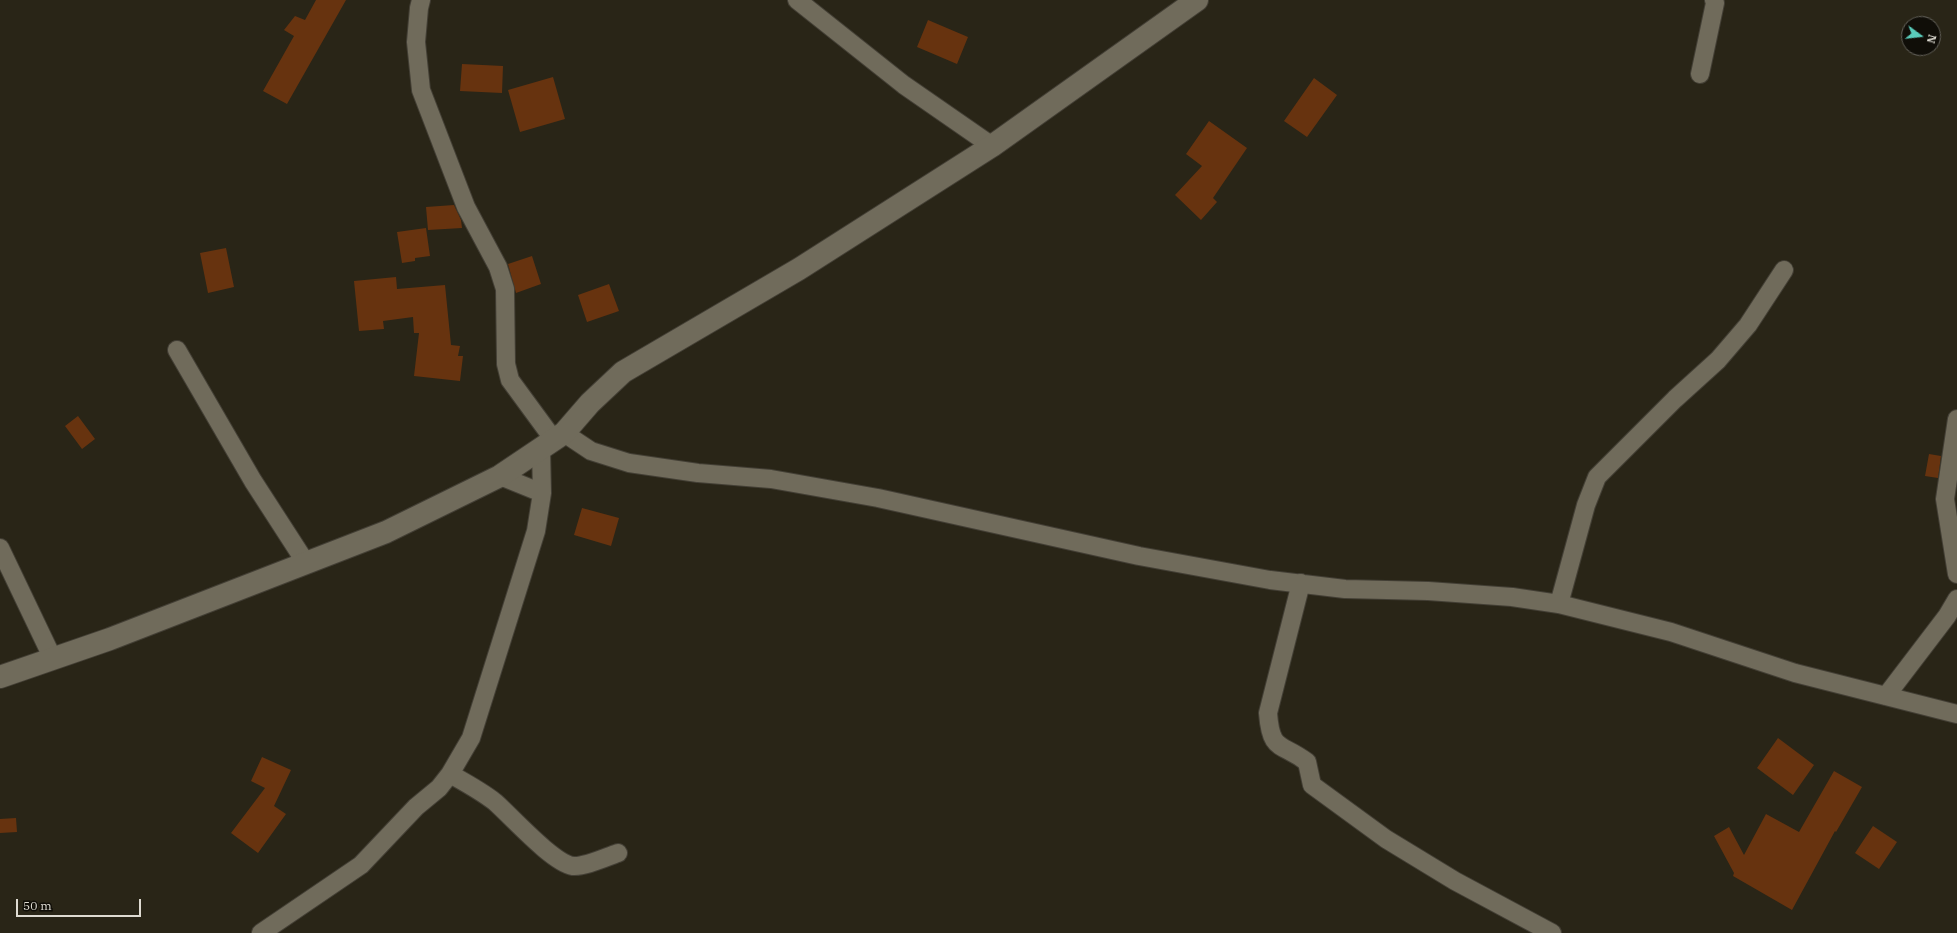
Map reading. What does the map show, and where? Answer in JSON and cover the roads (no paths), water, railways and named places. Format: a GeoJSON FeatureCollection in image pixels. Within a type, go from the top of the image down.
{"type":"FeatureCollection","features":[{"type":"Feature","properties":{"kind":"street"},"geometry":{"type":"LineString","coordinates":[[421,0],[418,8],[416,42],[421,90],[466,207],[498,267],[505,289],[506,364],[510,380],[553,440],[629,463],[698,473],[771,479],[886,500],[1139,556],[1270,580],[1345,588],[1428,591],[1512,597],[1559,604],[1671,632],[1795,673],[1957,714]]}},
{"type":"Feature","properties":{"kind":"street"},"geometry":{"type":"LineString","coordinates":[[797,0],[904,85],[992,146]]}},
{"type":"Feature","properties":{"kind":"street"},"geometry":{"type":"LineString","coordinates":[[0,677],[110,639],[386,532],[500,476],[553,440],[623,372],[799,269],[992,146],[1197,0]]}},
{"type":"Feature","properties":{"kind":"street"},"geometry":{"type":"LineString","coordinates":[[1700,74],[1715,3],[1714,0]]}},
{"type":"Feature","properties":{"kind":"street"},"geometry":{"type":"LineString","coordinates":[[1559,604],[1586,505],[1597,477],[1664,409],[1718,360],[1748,325],[1784,270]]}},
{"type":"Feature","properties":{"kind":"street"},"geometry":{"type":"LineString","coordinates":[[177,350],[253,481],[306,563]]}},
{"type":"Feature","properties":{"kind":"street"},"geometry":{"type":"LineString","coordinates":[[1957,419],[1945,499],[1957,574]]}},
{"type":"Feature","properties":{"kind":"street"},"geometry":{"type":"LineString","coordinates":[[261,933],[361,865],[416,807],[439,788],[450,774],[473,730],[536,531],[553,440]]}},
{"type":"Feature","properties":{"kind":"street"},"geometry":{"type":"LineString","coordinates":[[500,476],[542,493]]}},
{"type":"Feature","properties":{"kind":"street"},"geometry":{"type":"LineString","coordinates":[[0,548],[53,659]]}},
{"type":"Feature","properties":{"kind":"street"},"geometry":{"type":"LineString","coordinates":[[1301,584],[1268,713],[1270,733],[1279,747],[1299,756],[1307,762],[1312,786],[1386,839],[1455,881],[1552,933]]}},
{"type":"Feature","properties":{"kind":"street"},"geometry":{"type":"LineString","coordinates":[[1886,696],[1947,616],[1957,598]]}},
{"type":"Feature","properties":{"kind":"street"},"geometry":{"type":"LineString","coordinates":[[450,774],[494,802],[550,853],[561,861],[573,866],[589,863],[618,853]]}}]}
